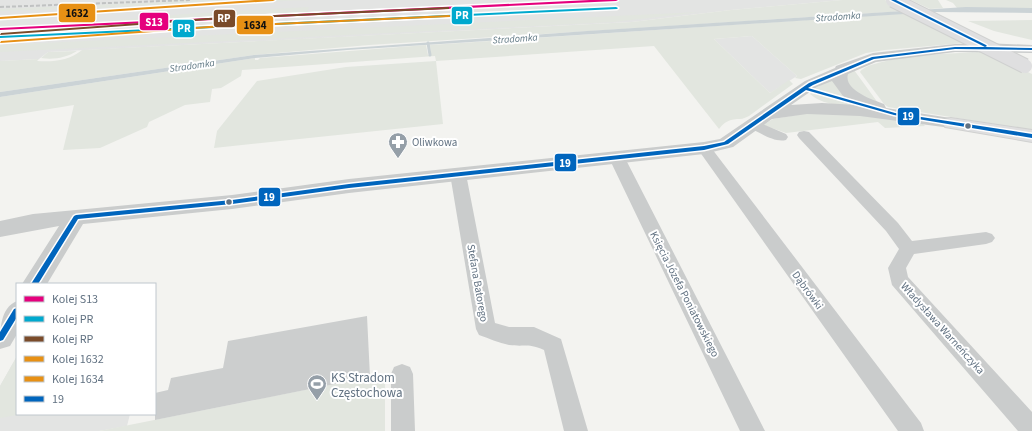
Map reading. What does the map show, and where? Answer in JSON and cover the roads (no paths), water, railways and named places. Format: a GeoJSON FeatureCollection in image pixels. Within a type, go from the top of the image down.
{"type":"FeatureCollection","features":[{"type":"Feature","properties":{"kind":"main road"},"geometry":{"type":"LineString","coordinates":[[893,0],[1030,66]]}},
{"type":"Feature","properties":{"kind":"main road"},"geometry":{"type":"LineString","coordinates":[[903,0],[1030,66]]}},
{"type":"Feature","properties":{"kind":"main road"},"geometry":{"type":"LineString","coordinates":[[951,123],[1032,136]]}},
{"type":"Feature","properties":{"kind":"street"},"geometry":{"type":"LineString","coordinates":[[0,229],[32,222],[232,202],[458,174],[704,148],[726,143],[802,89],[842,69],[873,58],[908,52],[984,47],[1032,49]]}},
{"type":"Feature","properties":{"kind":"street"},"geometry":{"type":"LineString","coordinates":[[842,69],[840,78],[844,88],[861,100],[886,111]]}},
{"type":"Feature","properties":{"kind":"street"},"geometry":{"type":"LineString","coordinates":[[802,89],[813,100],[835,109]]}},
{"type":"Feature","properties":{"kind":"street"},"geometry":{"type":"LineString","coordinates":[[802,89],[886,111],[951,123]]}},
{"type":"Feature","properties":{"kind":"street"},"geometry":{"type":"LineString","coordinates":[[759,120],[812,108],[886,111]]}},
{"type":"Feature","properties":{"kind":"street"},"geometry":{"type":"LineString","coordinates":[[759,120],[781,137]]}},
{"type":"Feature","properties":{"kind":"street"},"geometry":{"type":"LineString","coordinates":[[804,135],[892,227],[908,248],[986,238]]}},
{"type":"Feature","properties":{"kind":"street","name":"Dąbrówki"},"geometry":{"type":"LineString","coordinates":[[704,148],[912,431]]}},
{"type":"Feature","properties":{"kind":"street","name":"Księcia Józefa Poniatowskiego"},"geometry":{"type":"LineString","coordinates":[[616,158],[753,431]]}},
{"type":"Feature","properties":{"kind":"street","name":"Stefana Batorego"},"geometry":{"type":"LineString","coordinates":[[458,174],[486,329],[509,336],[534,336],[553,345],[576,431]]}},
{"type":"Feature","properties":{"kind":"street"},"geometry":{"type":"LineString","coordinates":[[35,283],[76,217]]}},
{"type":"Feature","properties":{"kind":"street","name":"Władysława Warneńczyka"},"geometry":{"type":"LineString","coordinates":[[908,248],[897,268],[899,280],[1032,429]]}},
{"type":"Feature","properties":{"kind":"street"},"geometry":{"type":"LineString","coordinates":[[402,374],[403,431]]}},
{"type":"Feature","properties":{"kind":"water","name":"Stradomka"},"geometry":{"type":"Polygon","coordinates":[[[966,7],[1032,8],[1032,13],[935,12],[347,50],[255,58],[0,97],[0,92],[254,55],[587,31],[966,7]]]}},
{"type":"Feature","properties":{"kind":"waterway"},"geometry":{"type":"LineString","coordinates":[[428,43],[430,55]]}},
{"type":"Feature","properties":{"kind":"railway"},"geometry":{"type":"LineString","coordinates":[[0,7],[190,0]]}},
{"type":"Feature","properties":{"kind":"rail line","name":"1632"},"geometry":{"type":"LineString","coordinates":[[0,18],[273,0]]}},
{"type":"Feature","properties":{"kind":"rail line","name":"S13"},"geometry":{"type":"LineString","coordinates":[[0,29],[616,0]]}},
{"type":"Feature","properties":{"kind":"rail line","name":"RP"},"geometry":{"type":"LineString","coordinates":[[1,34],[208,19],[448,8]]}},
{"type":"Feature","properties":{"kind":"rail line","name":"PR"},"geometry":{"type":"LineString","coordinates":[[0,37],[616,8]]}},
{"type":"Feature","properties":{"kind":"rail line","name":"1634"},"geometry":{"type":"LineString","coordinates":[[1,42],[209,27],[449,16]]}},
{"type":"Feature","properties":{"kind":"place","name":"Oliwkowa"},"geometry":{"type":"Point","coordinates":[398,159]}},
{"type":"Feature","properties":{"kind":"place","name":"KS Stradom Częstochowa"},"geometry":{"type":"Point","coordinates":[317,401]}}]}
